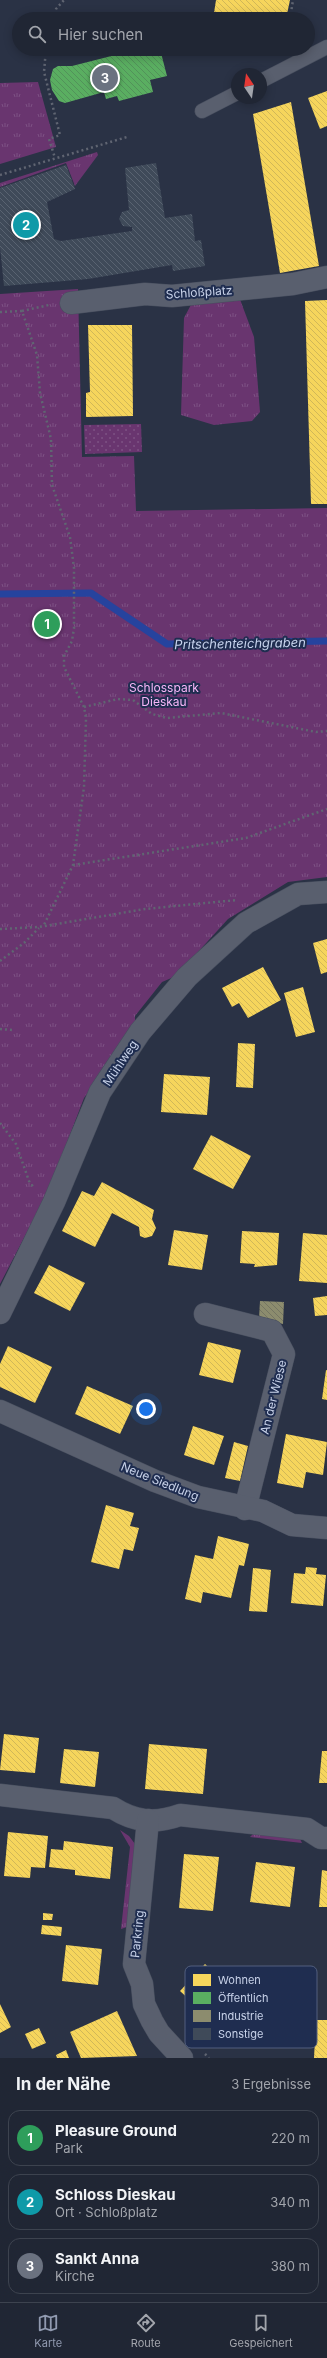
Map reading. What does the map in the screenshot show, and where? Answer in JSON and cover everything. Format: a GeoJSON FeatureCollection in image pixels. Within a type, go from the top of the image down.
{"type":"FeatureCollection","features":[{"type":"Feature","properties":{"kind":"street","name":"Schloßplatz"},"geometry":{"type":"LineString","coordinates":[[71,303],[145,294],[172,296],[293,284],[327,278]]}},
{"type":"Feature","properties":{"kind":"street","name":"Mühlweg"},"geometry":{"type":"LineString","coordinates":[[0,1313],[54,1202],[100,1092],[140,1032],[187,977],[246,923],[298,894],[327,892]]}},
{"type":"Feature","properties":{"kind":"street","name":"An der Wiese"},"geometry":{"type":"LineString","coordinates":[[205,1314],[272,1331],[284,1354],[245,1509]]}},
{"type":"Feature","properties":{"kind":"street","name":"Neue Siedlung"},"geometry":{"type":"LineString","coordinates":[[0,1411],[155,1481],[198,1497],[245,1509],[263,1511],[292,1525],[327,1528]]}},
{"type":"Feature","properties":{"kind":"street"},"geometry":{"type":"LineString","coordinates":[[0,1795],[113,1808],[128,1818],[163,1821],[180,1815],[307,1829],[321,1838],[327,1838]]}},
{"type":"Feature","properties":{"kind":"street","name":"Parkring"},"geometry":{"type":"LineString","coordinates":[[148,1820],[134,1964],[142,1984],[144,2004],[152,2021],[160,2033],[182,2058]]}},
{"type":"Feature","properties":{"kind":"lane"},"geometry":{"type":"LineString","coordinates":[[315,53],[327,47]]}},
{"type":"Feature","properties":{"kind":"lane"},"geometry":{"type":"LineString","coordinates":[[267,78],[310,56]]}},
{"type":"Feature","properties":{"kind":"lane"},"geometry":{"type":"LineString","coordinates":[[202,111],[231,96]]}},
{"type":"Feature","properties":{"kind":"path"},"geometry":{"type":"LineString","coordinates":[[55,12],[56,9],[64,0]]}},
{"type":"Feature","properties":{"kind":"path"},"geometry":{"type":"LineString","coordinates":[[291,12],[293,0]]}},
{"type":"Feature","properties":{"kind":"path"},"geometry":{"type":"LineString","coordinates":[[45,56],[44,72],[60,136],[49,139],[55,158]]}},
{"type":"Feature","properties":{"kind":"path"},"geometry":{"type":"LineString","coordinates":[[0,176],[127,137]]}},
{"type":"Feature","properties":{"kind":"path"},"geometry":{"type":"LineString","coordinates":[[0,312],[22,311],[36,307],[71,303]]}},
{"type":"Feature","properties":{"kind":"path"},"geometry":{"type":"LineString","coordinates":[[22,311],[37,354],[40,393],[51,439],[52,485],[70,537],[75,601],[72,641],[64,656],[64,667],[84,707],[86,718],[84,787],[73,865],[43,927]]}},
{"type":"Feature","properties":{"kind":"path"},"geometry":{"type":"LineString","coordinates":[[84,707],[118,699],[133,700],[152,714],[167,718],[221,713],[316,732],[327,731]]}},
{"type":"Feature","properties":{"kind":"path"},"geometry":{"type":"LineString","coordinates":[[73,865],[246,838],[327,810]]}},
{"type":"Feature","properties":{"kind":"path"},"geometry":{"type":"LineString","coordinates":[[0,929],[43,927],[145,909],[244,900]]}},
{"type":"Feature","properties":{"kind":"path"},"geometry":{"type":"LineString","coordinates":[[0,961],[24,943],[39,927]]}},
{"type":"Feature","properties":{"kind":"path"},"geometry":{"type":"LineString","coordinates":[[0,1029],[14,1030]]}},
{"type":"Feature","properties":{"kind":"path"},"geometry":{"type":"LineString","coordinates":[[0,1124],[16,1144],[29,1181],[36,1191],[54,1202]]}},
{"type":"Feature","properties":{"kind":"path"},"geometry":{"type":"LineString","coordinates":[[203,2052],[209,2058]]}},
{"type":"Feature","properties":{"kind":"green space"},"geometry":{"type":"Polygon","coordinates":[[[38,82],[56,147],[0,164],[0,83],[38,82]]]}},
{"type":"Feature","properties":{"kind":"green space"},"geometry":{"type":"Polygon","coordinates":[[[97,152],[98,155],[75,186],[66,163],[0,187],[0,183],[97,152]]]}},
{"type":"Feature","properties":{"kind":"green space","name":"Schlosspark Dieskau"},"geometry":{"type":"Polygon","coordinates":[[[78,289],[82,457],[134,456],[136,511],[327,508],[327,877],[288,882],[228,919],[176,976],[162,982],[135,1016],[135,1030],[84,1098],[48,1192],[0,1284],[0,294],[78,289]]]}},
{"type":"Feature","properties":{"kind":"green space"},"geometry":{"type":"Polygon","coordinates":[[[238,294],[254,337],[260,412],[252,421],[214,425],[181,415],[184,318],[194,299],[238,294]]]}},
{"type":"Feature","properties":{"kind":"green space"},"geometry":{"type":"Polygon","coordinates":[[[141,424],[142,452],[85,454],[84,425],[141,424]]]}},
{"type":"Feature","properties":{"kind":"green space"},"geometry":{"type":"Polygon","coordinates":[[[120,1830],[129,1836],[135,1844],[127,1927],[121,1929],[130,1847],[120,1830]]]}},
{"type":"Feature","properties":{"kind":"green space"},"geometry":{"type":"Polygon","coordinates":[[[255,1832],[299,1837],[302,1843],[250,1837],[255,1832]]]}},
{"type":"Feature","properties":{"kind":"building: Wohnen"},"geometry":{"type":"Polygon","coordinates":[[[216,0],[290,0],[287,12],[214,12],[216,0]]]}},
{"type":"Feature","properties":{"kind":"building: Wohnen"},"geometry":{"type":"Polygon","coordinates":[[[327,91],[327,126],[320,129],[308,98],[327,91]]]}},
{"type":"Feature","properties":{"kind":"building: Wohnen"},"geometry":{"type":"Polygon","coordinates":[[[291,102],[319,266],[280,273],[253,114],[291,102]]]}},
{"type":"Feature","properties":{"kind":"building: Wohnen"},"geometry":{"type":"Polygon","coordinates":[[[327,300],[327,504],[311,504],[305,301],[327,300]]]}},
{"type":"Feature","properties":{"kind":"building: Wohnen"},"geometry":{"type":"Polygon","coordinates":[[[88,325],[132,325],[133,416],[86,417],[86,393],[90,392],[88,325]]]}},
{"type":"Feature","properties":{"kind":"building: Wohnen"},"geometry":{"type":"Polygon","coordinates":[[[327,939],[327,972],[321,974],[313,943],[327,939]]]}},
{"type":"Feature","properties":{"kind":"building: Wohnen"},"geometry":{"type":"Polygon","coordinates":[[[263,967],[281,1000],[248,1018],[239,1003],[232,1007],[222,988],[263,967]]]}},
{"type":"Feature","properties":{"kind":"building: Wohnen"},"geometry":{"type":"Polygon","coordinates":[[[303,987],[315,1032],[296,1037],[284,993],[303,987]]]}},
{"type":"Feature","properties":{"kind":"building: Wohnen"},"geometry":{"type":"Polygon","coordinates":[[[238,1043],[255,1044],[253,1088],[236,1087],[238,1043]]]}},
{"type":"Feature","properties":{"kind":"building: Wohnen"},"geometry":{"type":"Polygon","coordinates":[[[164,1074],[210,1077],[207,1115],[161,1112],[164,1074]]]}},
{"type":"Feature","properties":{"kind":"building: Wohnen"},"geometry":{"type":"Polygon","coordinates":[[[211,1135],[251,1156],[233,1189],[193,1169],[211,1135]]]}},
{"type":"Feature","properties":{"kind":"building: Wohnen"},"geometry":{"type":"Polygon","coordinates":[[[102,1182],[154,1210],[152,1219],[156,1228],[152,1236],[145,1238],[140,1236],[139,1227],[112,1213],[95,1247],[62,1231],[82,1191],[94,1196],[102,1182]]]}},
{"type":"Feature","properties":{"kind":"building: Wohnen"},"geometry":{"type":"Polygon","coordinates":[[[174,1230],[208,1235],[202,1270],[168,1265],[174,1230]]]}},
{"type":"Feature","properties":{"kind":"building: Wohnen"},"geometry":{"type":"Polygon","coordinates":[[[242,1231],[279,1233],[277,1265],[254,1267],[255,1264],[240,1263],[242,1231]]]}},
{"type":"Feature","properties":{"kind":"building: Wohnen"},"geometry":{"type":"Polygon","coordinates":[[[303,1233],[327,1235],[327,1283],[299,1281],[303,1233]]]}},
{"type":"Feature","properties":{"kind":"building: Wohnen"},"geometry":{"type":"Polygon","coordinates":[[[49,1265],[85,1283],[70,1311],[34,1293],[49,1265]]]}},
{"type":"Feature","properties":{"kind":"building: Wohnen"},"geometry":{"type":"Polygon","coordinates":[[[327,1296],[327,1315],[315,1316],[313,1298],[327,1296]]]}},
{"type":"Feature","properties":{"kind":"building: Wohnen"},"geometry":{"type":"Polygon","coordinates":[[[208,1342],[241,1350],[233,1383],[199,1375],[208,1342]]]}},
{"type":"Feature","properties":{"kind":"building: Wohnen"},"geometry":{"type":"Polygon","coordinates":[[[8,1346],[52,1367],[35,1403],[0,1387],[0,1364],[8,1346]]]}},
{"type":"Feature","properties":{"kind":"building: Wohnen"},"geometry":{"type":"Polygon","coordinates":[[[327,1370],[327,1400],[322,1399],[327,1370]]]}},
{"type":"Feature","properties":{"kind":"building: Wohnen"},"geometry":{"type":"Polygon","coordinates":[[[87,1386],[133,1406],[120,1434],[75,1414],[87,1386]]]}},
{"type":"Feature","properties":{"kind":"building: Wohnen"},"geometry":{"type":"Polygon","coordinates":[[[193,1426],[224,1436],[214,1465],[184,1455],[193,1426]]]}},
{"type":"Feature","properties":{"kind":"building: Wohnen"},"geometry":{"type":"Polygon","coordinates":[[[286,1434],[327,1442],[323,1475],[306,1472],[303,1488],[277,1483],[286,1434]]]}},
{"type":"Feature","properties":{"kind":"building: Wohnen"},"geometry":{"type":"Polygon","coordinates":[[[234,1442],[248,1446],[240,1481],[225,1478],[234,1442]]]}},
{"type":"Feature","properties":{"kind":"building: Wohnen"},"geometry":{"type":"Polygon","coordinates":[[[106,1505],[134,1513],[130,1526],[139,1528],[133,1551],[124,1549],[119,1569],[91,1562],[106,1505]]]}},
{"type":"Feature","properties":{"kind":"building: Wohnen"},"geometry":{"type":"Polygon","coordinates":[[[218,1536],[249,1544],[244,1566],[239,1565],[231,1598],[203,1592],[201,1603],[185,1599],[195,1555],[213,1559],[218,1536]]]}},
{"type":"Feature","properties":{"kind":"building: Wohnen"},"geometry":{"type":"Polygon","coordinates":[[[306,1567],[317,1568],[316,1574],[326,1575],[323,1606],[291,1603],[294,1573],[305,1574],[306,1567]]]}},
{"type":"Feature","properties":{"kind":"building: Wohnen"},"geometry":{"type":"Polygon","coordinates":[[[253,1568],[271,1570],[267,1612],[249,1611],[253,1568]]]}},
{"type":"Feature","properties":{"kind":"building: Wohnen"},"geometry":{"type":"Polygon","coordinates":[[[4,1734],[39,1738],[35,1773],[0,1770],[4,1734]]]}},
{"type":"Feature","properties":{"kind":"building: Wohnen"},"geometry":{"type":"Polygon","coordinates":[[[149,1744],[207,1749],[203,1794],[145,1789],[149,1744]]]}},
{"type":"Feature","properties":{"kind":"building: Wohnen"},"geometry":{"type":"Polygon","coordinates":[[[64,1749],[99,1752],[95,1787],[60,1783],[64,1749]]]}},
{"type":"Feature","properties":{"kind":"building: Wohnen"},"geometry":{"type":"Polygon","coordinates":[[[322,1751],[327,1751],[327,1783],[319,1783],[322,1751]]]}},
{"type":"Feature","properties":{"kind":"building: Wohnen"},"geometry":{"type":"Polygon","coordinates":[[[8,1832],[48,1836],[45,1868],[31,1867],[30,1878],[4,1876],[8,1832]]]}},
{"type":"Feature","properties":{"kind":"building: Wohnen"},"geometry":{"type":"Polygon","coordinates":[[[64,1841],[113,1847],[110,1879],[75,1875],[75,1870],[49,1867],[51,1849],[63,1850],[64,1841]]]}},
{"type":"Feature","properties":{"kind":"building: Wohnen"},"geometry":{"type":"Polygon","coordinates":[[[184,1854],[219,1857],[213,1911],[179,1908],[184,1854]]]}},
{"type":"Feature","properties":{"kind":"building: Wohnen"},"geometry":{"type":"Polygon","coordinates":[[[256,1862],[295,1867],[290,1907],[250,1902],[256,1862]]]}},
{"type":"Feature","properties":{"kind":"building: Wohnen"},"geometry":{"type":"Polygon","coordinates":[[[322,1870],[327,1871],[327,1907],[319,1907],[322,1870]]]}},
{"type":"Feature","properties":{"kind":"building: Wohnen"},"geometry":{"type":"Polygon","coordinates":[[[43,1913],[53,1914],[52,1920],[43,1920],[43,1913]]]}},
{"type":"Feature","properties":{"kind":"building: Wohnen"},"geometry":{"type":"Polygon","coordinates":[[[42,1925],[62,1927],[61,1936],[41,1934],[42,1925]]]}},
{"type":"Feature","properties":{"kind":"building: Wohnen"},"geometry":{"type":"Polygon","coordinates":[[[66,1945],[102,1949],[98,1985],[62,1981],[66,1945]]]}},
{"type":"Feature","properties":{"kind":"building: Wohnen"},"geometry":{"type":"Polygon","coordinates":[[[185,1986],[185,1996],[180,1991],[185,1986]]]}},
{"type":"Feature","properties":{"kind":"building: Wohnen"},"geometry":{"type":"Polygon","coordinates":[[[0,2004],[11,2027],[0,2033],[0,2004]]]}},
{"type":"Feature","properties":{"kind":"building: Wohnen"},"geometry":{"type":"Polygon","coordinates":[[[117,2011],[137,2056],[81,2058],[70,2032],[117,2011]]]}},
{"type":"Feature","properties":{"kind":"building: Wohnen"},"geometry":{"type":"Polygon","coordinates":[[[317,2020],[327,2020],[327,2058],[314,2058],[315,2048],[317,2048],[317,2020]]]}},
{"type":"Feature","properties":{"kind":"building: Wohnen"},"geometry":{"type":"Polygon","coordinates":[[[39,2028],[46,2043],[32,2049],[25,2034],[39,2028]]]}},
{"type":"Feature","properties":{"kind":"building: Wohnen"},"geometry":{"type":"Polygon","coordinates":[[[66,2050],[69,2058],[57,2058],[56,2055],[66,2050]]]}},
{"type":"Feature","properties":{"kind":"building: Öffentlich"},"geometry":{"type":"Polygon","coordinates":[[[111,56],[162,56],[167,76],[150,80],[153,92],[119,101],[117,96],[106,99],[104,92],[65,103],[59,101],[52,90],[50,80],[53,69],[58,66],[72,66],[111,56]]]}},
{"type":"Feature","properties":{"kind":"building: Industrie"},"geometry":{"type":"Polygon","coordinates":[[[260,1301],[284,1302],[283,1324],[259,1318],[260,1301]]]}},
{"type":"Feature","properties":{"kind":"building: Sonstige"},"geometry":{"type":"Polygon","coordinates":[[[156,163],[165,218],[192,214],[195,241],[201,240],[205,266],[173,271],[172,265],[88,279],[4,286],[0,247],[0,188],[66,165],[75,189],[47,202],[54,239],[61,241],[132,231],[132,227],[123,226],[119,219],[122,212],[129,210],[125,168],[156,163]]]}},
{"type":"Feature","properties":{"kind":"waterway","name":"Pritschenteichgraben"},"geometry":{"type":"LineString","coordinates":[[0,594],[91,593],[167,644],[327,641]]}},
{"type":"Feature","properties":{"kind":"place","name":"Sankt Anna"},"geometry":{"type":"Point","coordinates":[105,78]}},
{"type":"Feature","properties":{"kind":"place","name":"Schloss Dieskau"},"geometry":{"type":"Point","coordinates":[26,225]}},
{"type":"Feature","properties":{"kind":"place","name":"Pleasure Ground"},"geometry":{"type":"Point","coordinates":[47,624]}}]}
